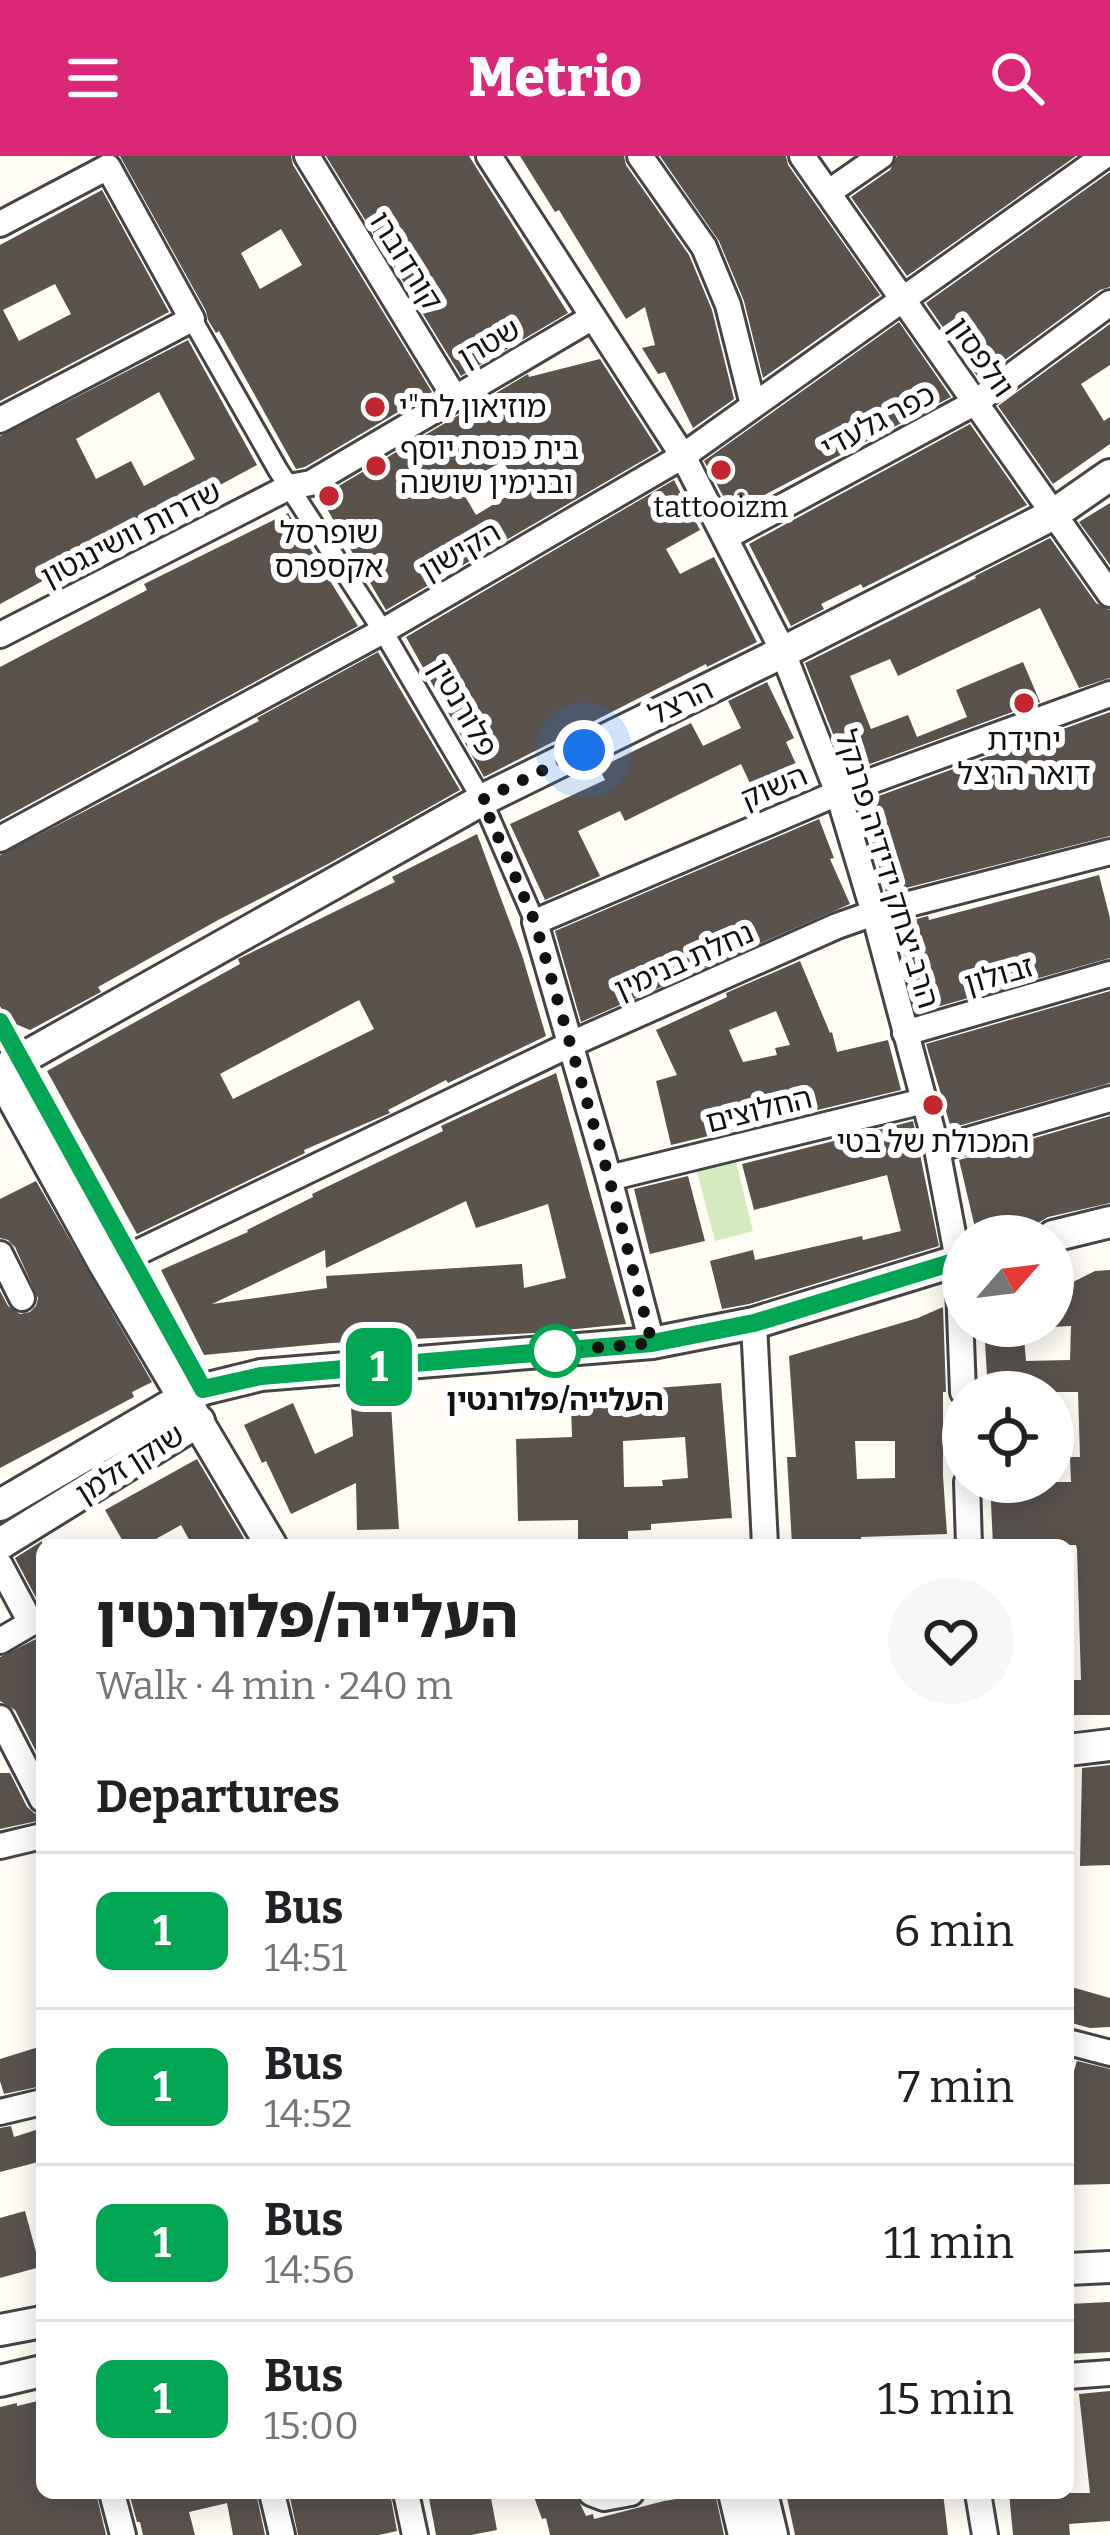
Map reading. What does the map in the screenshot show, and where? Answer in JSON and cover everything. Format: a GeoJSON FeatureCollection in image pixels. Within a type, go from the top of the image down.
{"type":"FeatureCollection","features":[{"type":"Feature","properties":{"kind":"street","name":"קורדוברו"},"geometry":{"type":"LineString","coordinates":[[307,156],[455,398]]}},
{"type":"Feature","properties":{"kind":"street","name":"הרב יצחק ידידיה פרנקל"},"geometry":{"type":"LineString","coordinates":[[490,156],[682,456],[784,652],[838,793],[874,913],[952,1215]]}},
{"type":"Feature","properties":{"kind":"street"},"geometry":{"type":"LineString","coordinates":[[640,156],[704,247],[728,304],[753,405]]}},
{"type":"Feature","properties":{"kind":"street","name":"וולפסון"},"geometry":{"type":"LineString","coordinates":[[802,156],[1110,594]]}},
{"type":"Feature","properties":{"kind":"street"},"geometry":{"type":"LineString","coordinates":[[829,192],[881,156]]}},
{"type":"Feature","properties":{"kind":"street","name":"הקישון"},"geometry":{"type":"LineString","coordinates":[[0,839],[383,631],[682,456],[1104,156]]}},
{"type":"Feature","properties":{"kind":"street"},"geometry":{"type":"LineString","coordinates":[[0,224],[105,161]]}},
{"type":"Feature","properties":{"kind":"street","name":"פלורנטין"},"geometry":{"type":"LineString","coordinates":[[105,161],[289,487],[383,631],[482,800],[535,922],[652,1343]]}},
{"type":"Feature","properties":{"kind":"street","name":"כפר גלעדי"},"geometry":{"type":"LineString","coordinates":[[726,537],[976,402],[1110,303]]}},
{"type":"Feature","properties":{"kind":"street","name":"שטרן"},"geometry":{"type":"LineString","coordinates":[[289,487],[311,483],[593,317]]}},
{"type":"Feature","properties":{"kind":"street"},"geometry":{"type":"LineString","coordinates":[[0,420],[192,319]]}},
{"type":"Feature","properties":{"kind":"street","name":"הרצל"},"geometry":{"type":"LineString","coordinates":[[0,1073],[482,800],[1054,514],[1110,475]]}},
{"type":"Feature","properties":{"kind":"street","name":"שדרות וושינגטון"},"geometry":{"type":"LineString","coordinates":[[0,635],[289,487]]}},
{"type":"Feature","properties":{"kind":"street","name":"השוק"},"geometry":{"type":"LineString","coordinates":[[535,922],[838,793],[1110,694]]}},
{"type":"Feature","properties":{"kind":"street","name":"נחלת בנימין"},"geometry":{"type":"LineString","coordinates":[[104,1262],[122,1260],[571,1044],[836,926],[1110,852]]}},
{"type":"Feature","properties":{"kind":"street","name":"זבולון"},"geometry":{"type":"LineString","coordinates":[[905,1034],[1110,974]]}},
{"type":"Feature","properties":{"kind":"street"},"geometry":{"type":"LineString","coordinates":[[0,1073],[104,1262],[268,1539]]}},
{"type":"Feature","properties":{"kind":"street"},"geometry":{"type":"LineString","coordinates":[[938,1149],[1110,1099]]}},
{"type":"Feature","properties":{"kind":"street","name":"החלוצים"},"geometry":{"type":"LineString","coordinates":[[609,1178],[924,1101]]}},
{"type":"Feature","properties":{"kind":"street"},"geometry":{"type":"LineString","coordinates":[[1074,1231],[1110,1222]]}},
{"type":"Feature","properties":{"kind":"street"},"geometry":{"type":"LineString","coordinates":[[0,1254],[22,1298]]}},
{"type":"Feature","properties":{"kind":"street"},"geometry":{"type":"LineString","coordinates":[[192,1409],[203,1389],[261,1376],[755,1338],[942,1266]]}},
{"type":"Feature","properties":{"kind":"street"},"geometry":{"type":"LineString","coordinates":[[755,1338],[765,1539]]}},
{"type":"Feature","properties":{"kind":"street","name":"שוקן זלמן"},"geometry":{"type":"LineString","coordinates":[[0,1505],[192,1409]]}},
{"type":"Feature","properties":{"kind":"street","name":"שוקן זלמן"},"geometry":{"type":"LineString","coordinates":[[0,1544],[192,1409]]}},
{"type":"Feature","properties":{"kind":"street"},"geometry":{"type":"LineString","coordinates":[[968,1503],[969,1539]]}},
{"type":"Feature","properties":{"kind":"street"},"geometry":{"type":"LineString","coordinates":[[0,1565],[36,1620],[0,1640]]}},
{"type":"Feature","properties":{"kind":"street"},"geometry":{"type":"LineString","coordinates":[[0,1718],[36,1787]]}},
{"type":"Feature","properties":{"kind":"street"},"geometry":{"type":"LineString","coordinates":[[1074,1749],[1110,1744]]}},
{"type":"Feature","properties":{"kind":"street"},"geometry":{"type":"LineString","coordinates":[[0,1846],[36,1837]]}},
{"type":"Feature","properties":{"kind":"street"},"geometry":{"type":"LineString","coordinates":[[1074,2044],[1110,2053]]}},
{"type":"Feature","properties":{"kind":"street"},"geometry":{"type":"LineString","coordinates":[[0,2112],[36,2103]]}},
{"type":"Feature","properties":{"kind":"street"},"geometry":{"type":"LineString","coordinates":[[1074,2270],[1110,2267]]}},
{"type":"Feature","properties":{"kind":"street"},"geometry":{"type":"LineString","coordinates":[[0,2330],[36,2323]]}},
{"type":"Feature","properties":{"kind":"street"},"geometry":{"type":"LineString","coordinates":[[0,2381],[36,2372]]}},
{"type":"Feature","properties":{"kind":"street"},"geometry":{"type":"LineString","coordinates":[[1074,2376],[1110,2373]]}},
{"type":"Feature","properties":{"kind":"street"},"geometry":{"type":"LineString","coordinates":[[114,2499],[123,2535]]}},
{"type":"Feature","properties":{"kind":"street"},"geometry":{"type":"LineString","coordinates":[[273,2499],[282,2535]]}},
{"type":"Feature","properties":{"kind":"street"},"geometry":{"type":"LineString","coordinates":[[407,2499],[415,2535]]}},
{"type":"Feature","properties":{"kind":"street"},"geometry":{"type":"LineString","coordinates":[[735,2499],[744,2535]]}},
{"type":"Feature","properties":{"kind":"street"},"geometry":{"type":"LineString","coordinates":[[763,2499],[772,2535]]}},
{"type":"Feature","properties":{"kind":"street"},"geometry":{"type":"LineString","coordinates":[[978,2499],[985,2535]]}},
{"type":"Feature","properties":{"kind":"green space"},"geometry":{"type":"Polygon","coordinates":[[[735,1158],[753,1231],[715,1241],[696,1168],[735,1158]]]}},
{"type":"Feature","properties":{"kind":"building"},"geometry":{"type":"Polygon","coordinates":[[[120,156],[291,156],[432,392],[296,469],[120,156]],[[281,229],[241,253],[260,289],[302,265],[281,229]]]}},
{"type":"Feature","properties":{"kind":"building"},"geometry":{"type":"Polygon","coordinates":[[[326,156],[469,156],[568,313],[461,376],[326,156]]]}},
{"type":"Feature","properties":{"kind":"building"},"geometry":{"type":"Polygon","coordinates":[[[520,156],[624,156],[689,255],[712,310],[734,399],[693,428],[665,372],[658,374],[642,348],[655,345],[645,307],[626,319],[520,156]]]}},
{"type":"Feature","properties":{"kind":"building"},"geometry":{"type":"Polygon","coordinates":[[[660,156],[786,156],[880,295],[763,378],[744,301],[719,241],[660,156]]]}},
{"type":"Feature","properties":{"kind":"building"},"geometry":{"type":"Polygon","coordinates":[[[897,156],[1076,156],[907,276],[851,197],[890,170],[897,156]]]}},
{"type":"Feature","properties":{"kind":"building"},"geometry":{"type":"Polygon","coordinates":[[[1110,172],[1110,287],[979,379],[926,303],[1110,172]]]}},
{"type":"Feature","properties":{"kind":"building"},"geometry":{"type":"Polygon","coordinates":[[[102,190],[169,312],[0,401],[0,245],[102,190]],[[55,284],[3,310],[19,341],[71,314],[55,284]]]}},
{"type":"Feature","properties":{"kind":"building"},"geometry":{"type":"Polygon","coordinates":[[[899,322],[951,397],[732,512],[704,461],[899,322]]]}},
{"type":"Feature","properties":{"kind":"building"},"geometry":{"type":"Polygon","coordinates":[[[1110,324],[1110,365],[1081,384],[1104,421],[1110,417],[1110,444],[1053,484],[998,406],[1110,324]]]}},
{"type":"Feature","properties":{"kind":"building"},"geometry":{"type":"Polygon","coordinates":[[[188,340],[257,465],[0,604],[0,436],[188,340]],[[159,392],[76,439],[96,479],[131,461],[144,486],[195,459],[159,392]]]}},
{"type":"Feature","properties":{"kind":"building"},"geometry":{"type":"Polygon","coordinates":[[[600,359],[659,451],[386,610],[320,497],[529,377],[600,359]],[[503,461],[459,486],[476,515],[519,489],[503,461]]]}},
{"type":"Feature","properties":{"kind":"building"},"geometry":{"type":"Polygon","coordinates":[[[970,424],[1027,505],[863,588],[861,584],[821,604],[824,609],[791,626],[749,544],[970,424]]]}},
{"type":"Feature","properties":{"kind":"building"},"geometry":{"type":"Polygon","coordinates":[[[674,480],[700,530],[666,549],[680,574],[714,557],[757,642],[484,777],[406,637],[674,480]]]}},
{"type":"Feature","properties":{"kind":"building"},"geometry":{"type":"Polygon","coordinates":[[[1110,503],[1110,565],[1079,522],[1110,503]]]}},
{"type":"Feature","properties":{"kind":"building"},"geometry":{"type":"Polygon","coordinates":[[[288,513],[358,626],[0,820],[0,667],[147,590],[144,584],[288,513]]]}},
{"type":"Feature","properties":{"kind":"building"},"geometry":{"type":"Polygon","coordinates":[[[1050,538],[1096,603],[1110,610],[1110,678],[1079,688],[1040,608],[898,676],[890,659],[850,676],[871,729],[908,715],[917,737],[967,717],[956,690],[1023,662],[1040,702],[848,772],[805,663],[1050,538]]]}},
{"type":"Feature","properties":{"kind":"building"},"geometry":{"type":"Polygon","coordinates":[[[378,652],[460,790],[98,987],[101,992],[30,1030],[8,1021],[0,1006],[0,855],[259,721],[257,718],[378,652]]]}},
{"type":"Feature","properties":{"kind":"building"},"geometry":{"type":"Polygon","coordinates":[[[767,682],[794,738],[786,742],[806,786],[761,807],[741,764],[625,821],[620,811],[578,831],[600,876],[545,900],[510,824],[605,780],[599,768],[691,723],[703,746],[741,728],[728,701],[767,682]]]}},
{"type":"Feature","properties":{"kind":"building"},"geometry":{"type":"Polygon","coordinates":[[[1110,712],[1110,836],[886,893],[862,802],[1110,712]]]}},
{"type":"Feature","properties":{"kind":"building"},"geometry":{"type":"Polygon","coordinates":[[[819,819],[850,904],[581,1022],[555,931],[819,819]]]}},
{"type":"Feature","properties":{"kind":"building"},"geometry":{"type":"Polygon","coordinates":[[[477,834],[546,1036],[446,1080],[388,1110],[390,1113],[304,1150],[137,1234],[47,1071],[240,964],[238,959],[395,882],[392,877],[477,834]],[[359,1000],[220,1074],[233,1099],[374,1029],[359,1000]]]}},
{"type":"Feature","properties":{"kind":"building"},"geometry":{"type":"Polygon","coordinates":[[[1099,875],[1110,918],[1110,958],[933,1008],[926,988],[914,991],[897,924],[928,916],[929,920],[1099,875]]]}},
{"type":"Feature","properties":{"kind":"building"},"geometry":{"type":"Polygon","coordinates":[[[800,961],[837,1052],[888,1040],[901,1090],[671,1145],[656,1081],[677,1075],[656,1030],[727,997],[726,993],[800,961]],[[776,1011],[729,1030],[743,1062],[777,1055],[775,1048],[790,1045],[776,1011]]]}},
{"type":"Feature","properties":{"kind":"building"},"geometry":{"type":"Polygon","coordinates":[[[1110,991],[1110,1083],[951,1128],[926,1044],[1110,991]]]}},
{"type":"Feature","properties":{"kind":"building"},"geometry":{"type":"Polygon","coordinates":[[[556,1073],[626,1324],[204,1355],[161,1270],[248,1232],[312,1194],[443,1131],[441,1126],[556,1073]],[[466,1201],[326,1268],[325,1250],[212,1304],[327,1288],[326,1276],[522,1264],[524,1288],[566,1278],[548,1204],[476,1228],[466,1201]]]}},
{"type":"Feature","properties":{"kind":"building"},"geometry":{"type":"Polygon","coordinates":[[[1110,1116],[1110,1203],[1057,1215],[972,1215],[959,1160],[1110,1116]]]}},
{"type":"Feature","properties":{"kind":"building"},"geometry":{"type":"Polygon","coordinates":[[[913,1121],[939,1246],[722,1309],[710,1261],[753,1250],[755,1260],[901,1231],[887,1175],[754,1210],[742,1164],[913,1121]]]}},
{"type":"Feature","properties":{"kind":"building"},"geometry":{"type":"Polygon","coordinates":[[[688,1176],[705,1241],[650,1254],[634,1189],[688,1176]]]}},
{"type":"Feature","properties":{"kind":"building"},"geometry":{"type":"Polygon","coordinates":[[[36,1181],[152,1382],[132,1392],[134,1397],[0,1468],[0,1291],[8,1306],[20,1314],[30,1312],[38,1298],[15,1247],[0,1238],[0,1199],[36,1181]]]}},
{"type":"Feature","properties":{"kind":"building"},"geometry":{"type":"Polygon","coordinates":[[[1110,1270],[1110,1715],[1074,1715],[1074,1680],[1081,1680],[1074,1539],[993,1539],[991,1503],[1074,1503],[1074,1457],[1080,1457],[1074,1371],[987,1371],[985,1347],[1025,1347],[1026,1361],[1070,1360],[1074,1282],[1095,1271],[1110,1270]]]}},
{"type":"Feature","properties":{"kind":"building"},"geometry":{"type":"Polygon","coordinates":[[[942,1307],[942,1503],[947,1534],[792,1539],[787,1457],[796,1457],[789,1356],[942,1307]],[[855,1441],[857,1479],[895,1478],[895,1441],[855,1441]]]}},
{"type":"Feature","properties":{"kind":"building"},"geometry":{"type":"Polygon","coordinates":[[[721,1383],[732,1518],[651,1524],[651,1530],[628,1531],[628,1539],[578,1539],[578,1520],[518,1521],[516,1439],[572,1437],[571,1406],[659,1404],[657,1388],[721,1383]],[[685,1437],[623,1441],[624,1487],[663,1486],[662,1480],[688,1478],[685,1437]]]}},
{"type":"Feature","properties":{"kind":"building"},"geometry":{"type":"Polygon","coordinates":[[[293,1403],[315,1454],[353,1436],[351,1408],[391,1405],[399,1529],[357,1530],[356,1483],[291,1514],[244,1425],[293,1403]]]}},
{"type":"Feature","properties":{"kind":"building"},"geometry":{"type":"Polygon","coordinates":[[[197,1459],[244,1539],[189,1539],[181,1525],[156,1539],[122,1539],[105,1510],[197,1459]]]}},
{"type":"Feature","properties":{"kind":"building"},"geometry":{"type":"Polygon","coordinates":[[[36,1545],[36,1598],[15,1558],[36,1545]]]}},
{"type":"Feature","properties":{"kind":"building"},"geometry":{"type":"Polygon","coordinates":[[[36,1639],[36,1751],[15,1710],[0,1701],[0,1657],[36,1639]]]}},
{"type":"Feature","properties":{"kind":"building"},"geometry":{"type":"Polygon","coordinates":[[[1110,1765],[1110,1865],[1080,1866],[1082,1768],[1110,1765]]]}},
{"type":"Feature","properties":{"kind":"building"},"geometry":{"type":"Polygon","coordinates":[[[0,1773],[10,1773],[27,1807],[36,1814],[36,1821],[0,1829],[0,1773]]]}},
{"type":"Feature","properties":{"kind":"building"},"geometry":{"type":"Polygon","coordinates":[[[1074,1988],[1110,1998],[1110,2027],[1074,2024],[1074,1988]]]}},
{"type":"Feature","properties":{"kind":"building"},"geometry":{"type":"Polygon","coordinates":[[[36,2048],[36,2087],[4,2094],[0,2059],[36,2048]]]}},
{"type":"Feature","properties":{"kind":"building"},"geometry":{"type":"Polygon","coordinates":[[[1077,2061],[1110,2069],[1110,2184],[1074,2185],[1077,2061]]]}},
{"type":"Feature","properties":{"kind":"building"},"geometry":{"type":"Polygon","coordinates":[[[11,2126],[14,2137],[36,2130],[36,2163],[0,2172],[0,2128],[11,2126]]]}},
{"type":"Feature","properties":{"kind":"building"},"geometry":{"type":"Polygon","coordinates":[[[25,2211],[36,2268],[0,2278],[0,2218],[25,2211]]]}},
{"type":"Feature","properties":{"kind":"building"},"geometry":{"type":"Polygon","coordinates":[[[1110,2302],[1110,2352],[1074,2354],[1074,2304],[1110,2302]]]}},
{"type":"Feature","properties":{"kind":"building"},"geometry":{"type":"Polygon","coordinates":[[[1110,2391],[1110,2521],[1069,2524],[1070,2535],[1013,2535],[1010,2499],[1074,2499],[1074,2493],[1090,2493],[1079,2394],[1110,2391]]]}},
{"type":"Feature","properties":{"kind":"building"},"geometry":{"type":"Polygon","coordinates":[[[36,2401],[36,2499],[97,2499],[106,2535],[0,2535],[0,2407],[36,2401]]]}},
{"type":"Feature","properties":{"kind":"building"},"geometry":{"type":"Polygon","coordinates":[[[131,2499],[257,2499],[265,2535],[233,2535],[227,2503],[189,2512],[195,2535],[143,2535],[131,2499]]]}},
{"type":"Feature","properties":{"kind":"building"},"geometry":{"type":"Polygon","coordinates":[[[290,2499],[391,2499],[397,2531],[298,2535],[290,2499]]]}},
{"type":"Feature","properties":{"kind":"building"},"geometry":{"type":"Polygon","coordinates":[[[429,2499],[491,2499],[497,2530],[436,2535],[429,2499]]]}},
{"type":"Feature","properties":{"kind":"building"},"geometry":{"type":"Polygon","coordinates":[[[535,2499],[578,2499],[586,2516],[593,2514],[594,2519],[664,2501],[716,2499],[724,2535],[550,2535],[546,2518],[542,2519],[535,2499]]]}},
{"type":"Feature","properties":{"kind":"building"},"geometry":{"type":"Polygon","coordinates":[[[787,2499],[944,2499],[948,2535],[795,2535],[787,2499]]]}},
{"type":"Feature","properties":{"kind":"bus line","name":"1"},"geometry":{"type":"LineString","coordinates":[[0,1022],[203,1389],[261,1376],[652,1343],[754,1323],[942,1265]]}},
{"type":"Feature","properties":{"kind":"place","name":"מוזיאון לח\"י"},"geometry":{"type":"Point","coordinates":[375,407]}},
{"type":"Feature","properties":{"kind":"place","name":"בית כנסת יוסף ובנימין שושנה"},"geometry":{"type":"Point","coordinates":[376,466]}},
{"type":"Feature","properties":{"kind":"place","name":"tattooizm"},"geometry":{"type":"Point","coordinates":[721,470]}},
{"type":"Feature","properties":{"kind":"place","name":"שופרסל אקספרס"},"geometry":{"type":"Point","coordinates":[329,496]}},
{"type":"Feature","properties":{"kind":"place","name":"יחידת דואר הרצל"},"geometry":{"type":"Point","coordinates":[1024,703]}},
{"type":"Feature","properties":{"kind":"place","name":"המכולת של בטי"},"geometry":{"type":"Point","coordinates":[933,1105]}},
{"type":"Feature","properties":{"kind":"place","name":"העלייה/פלורנטין"},"geometry":{"type":"Point","coordinates":[555,1351]}},
{"type":"Feature","properties":{"kind":"route"},"geometry":{"type":"LineString","coordinates":[[555,1351],[652,1343],[535,922],[482,800],[584,750]]}}]}
